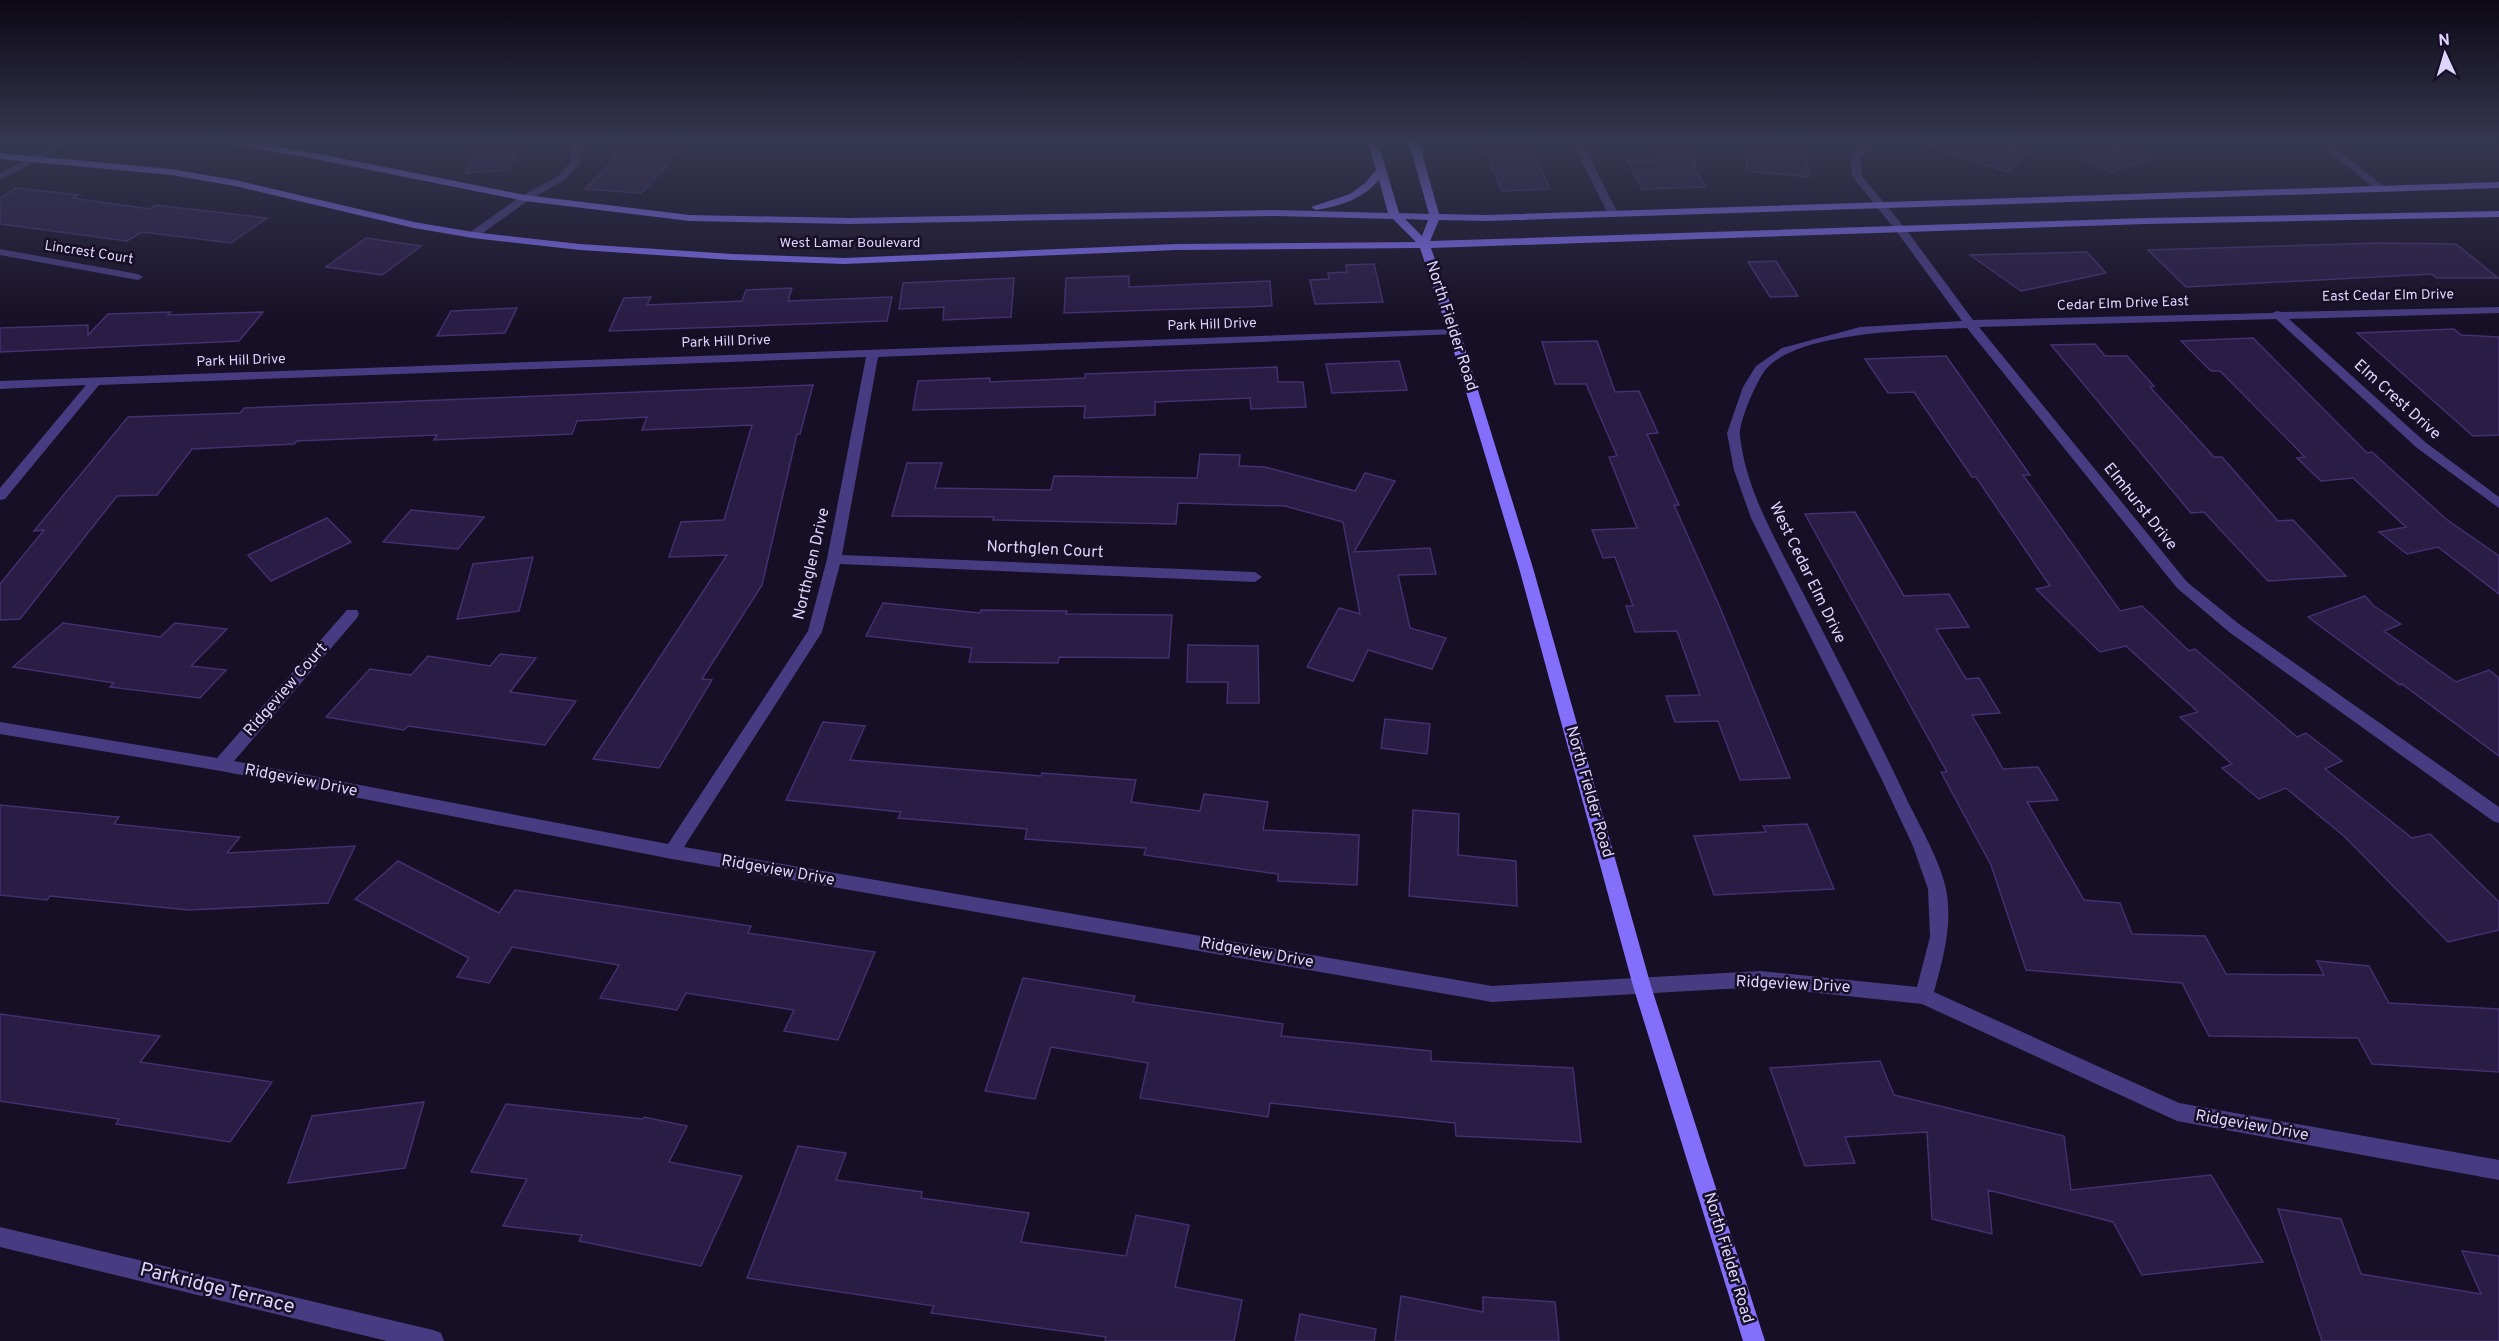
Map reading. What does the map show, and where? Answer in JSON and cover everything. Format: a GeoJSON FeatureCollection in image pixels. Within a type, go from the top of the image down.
{"type":"FeatureCollection","features":[{"type":"Feature","properties":{"kind":"main road","name":"West Lamar Boulevard"},"geometry":{"type":"LineString","coordinates":[[314,202],[414,225],[473,235],[580,247],[733,257],[844,261],[1176,247],[1485,244],[2146,221],[2499,214]]}},
{"type":"Feature","properties":{"kind":"main road","name":"West Lamar Boulevard"},"geometry":{"type":"LineString","coordinates":[[557,202],[702,218],[849,221],[1276,213],[1394,214],[1486,218],[1956,202]]}},
{"type":"Feature","properties":{"kind":"main road"},"geometry":{"type":"LineString","coordinates":[[1276,213],[1340,202]]}},
{"type":"Feature","properties":{"kind":"main road","name":"North Fielder Road"},"geometry":{"type":"LineString","coordinates":[[1390,202],[1394,214],[1424,244],[1454,332],[1526,568],[1642,986],[1754,1341]]}},
{"type":"Feature","properties":{"kind":"main road"},"geometry":{"type":"LineString","coordinates":[[1431,202],[1435,216]]}},
{"type":"Feature","properties":{"kind":"main road","name":"North Fielder Road"},"geometry":{"type":"LineString","coordinates":[[1424,244],[1435,216]]}},
{"type":"Feature","properties":{"kind":"street"},"geometry":{"type":"LineString","coordinates":[[473,235],[520,202]]}},
{"type":"Feature","properties":{"kind":"street"},"geometry":{"type":"LineString","coordinates":[[1607,202],[1613,214]]}},
{"type":"Feature","properties":{"kind":"street","name":"Elmhurst Drive"},"geometry":{"type":"LineString","coordinates":[[1878,202],[1971,324],[2182,585],[2234,628],[2499,816]]}},
{"type":"Feature","properties":{"kind":"street","name":"Lincrest Court"},"geometry":{"type":"LineString","coordinates":[[0,252],[138,277]]}},
{"type":"Feature","properties":{"kind":"street","name":"East Cedar Elm Drive"},"geometry":{"type":"LineString","coordinates":[[2277,314],[2499,310]]}},
{"type":"Feature","properties":{"kind":"street","name":"Cedar Elm Drive East"},"geometry":{"type":"LineString","coordinates":[[1971,324],[2277,314]]}},
{"type":"Feature","properties":{"kind":"street","name":"Elm Crest Drive"},"geometry":{"type":"LineString","coordinates":[[2277,314],[2421,446],[2499,504]]}},
{"type":"Feature","properties":{"kind":"street","name":"West Cedar Elm Drive"},"geometry":{"type":"LineString","coordinates":[[1924,996],[1939,937],[1936,889],[1921,846],[1889,778],[1758,518],[1740,470],[1733,433],[1749,387],[1762,366],[1786,350],[1860,330],[1971,324]]}},
{"type":"Feature","properties":{"kind":"street","name":"Park Hill Drive"},"geometry":{"type":"LineString","coordinates":[[0,385],[1454,332]]}},
{"type":"Feature","properties":{"kind":"street","name":"Northglen Drive"},"geometry":{"type":"LineString","coordinates":[[672,852],[815,632],[834,559],[873,352]]}},
{"type":"Feature","properties":{"kind":"street"},"geometry":{"type":"LineString","coordinates":[[0,496],[96,381]]}},
{"type":"Feature","properties":{"kind":"street","name":"Northglen Court"},"geometry":{"type":"LineString","coordinates":[[834,559],[1255,578]]}},
{"type":"Feature","properties":{"kind":"street","name":"Ridgeview Court"},"geometry":{"type":"LineString","coordinates":[[221,765],[352,615]]}},
{"type":"Feature","properties":{"kind":"street","name":"Ridgeview Drive"},"geometry":{"type":"LineString","coordinates":[[0,728],[221,765],[672,852],[1492,994],[1761,979],[1924,996],[2177,1112],[2499,1170]]}},
{"type":"Feature","properties":{"kind":"street","name":"Parkridge Terrace"},"geometry":{"type":"LineString","coordinates":[[0,1238],[433,1341]]}},
{"type":"Feature","properties":{"kind":"building"},"geometry":{"type":"Polygon","coordinates":[[[0,202],[98,202],[150,209],[156,205],[267,218],[231,243],[142,232],[127,241],[0,224],[0,202]]]}},
{"type":"Feature","properties":{"kind":"building"},"geometry":{"type":"Polygon","coordinates":[[[366,238],[421,246],[382,275],[326,267],[366,238]]]}},
{"type":"Feature","properties":{"kind":"building"},"geometry":{"type":"Polygon","coordinates":[[[2380,243],[2456,244],[2498,278],[2436,278],[2432,274],[2186,287],[2148,250],[2380,243]]]}},
{"type":"Feature","properties":{"kind":"building"},"geometry":{"type":"Polygon","coordinates":[[[2087,252],[2106,273],[2021,291],[1970,255],[2087,252]]]}},
{"type":"Feature","properties":{"kind":"building"},"geometry":{"type":"Polygon","coordinates":[[[1776,261],[1798,296],[1770,297],[1748,262],[1776,261]]]}},
{"type":"Feature","properties":{"kind":"building"},"geometry":{"type":"Polygon","coordinates":[[[1374,264],[1383,302],[1315,304],[1310,280],[1329,279],[1328,273],[1347,272],[1346,265],[1374,264]]]}},
{"type":"Feature","properties":{"kind":"building"},"geometry":{"type":"Polygon","coordinates":[[[1129,276],[1129,287],[1270,281],[1272,306],[1064,313],[1066,278],[1129,276]]]}},
{"type":"Feature","properties":{"kind":"building"},"geometry":{"type":"Polygon","coordinates":[[[1014,278],[1011,317],[943,320],[944,307],[899,309],[903,283],[1014,278]]]}},
{"type":"Feature","properties":{"kind":"building"},"geometry":{"type":"Polygon","coordinates":[[[792,288],[788,301],[892,297],[887,321],[609,331],[624,298],[651,297],[647,305],[742,301],[746,290],[792,288]]]}},
{"type":"Feature","properties":{"kind":"building"},"geometry":{"type":"Polygon","coordinates":[[[517,308],[505,333],[437,336],[451,311],[517,308]]]}},
{"type":"Feature","properties":{"kind":"building"},"geometry":{"type":"Polygon","coordinates":[[[171,312],[168,315],[263,312],[239,341],[0,352],[0,328],[88,325],[88,335],[108,314],[171,312]]]}},
{"type":"Feature","properties":{"kind":"building"},"geometry":{"type":"Polygon","coordinates":[[[2454,329],[2461,335],[2499,337],[2499,435],[2473,436],[2357,333],[2454,329]]]}},
{"type":"Feature","properties":{"kind":"building"},"geometry":{"type":"Polygon","coordinates":[[[2253,338],[2367,453],[2372,452],[2446,519],[2499,556],[2499,594],[2438,547],[2407,554],[2379,532],[2406,527],[2353,478],[2321,481],[2297,458],[2305,457],[2220,371],[2211,371],[2181,341],[2253,338]]]}},
{"type":"Feature","properties":{"kind":"building"},"geometry":{"type":"Polygon","coordinates":[[[1597,341],[1615,392],[1639,391],[1658,433],[1647,434],[1679,505],[1674,505],[1718,603],[1790,778],[1740,780],[1718,721],[1675,722],[1666,696],[1700,695],[1677,631],[1635,632],[1626,606],[1633,606],[1615,557],[1603,558],[1592,530],[1637,528],[1609,457],[1617,456],[1586,384],[1555,384],[1542,342],[1597,341]]]}},
{"type":"Feature","properties":{"kind":"building"},"geometry":{"type":"Polygon","coordinates":[[[2095,344],[2105,356],[2127,356],[2154,386],[2150,387],[2214,457],[2222,457],[2278,521],[2293,520],[2346,576],[2268,581],[2204,512],[2191,513],[2051,345],[2095,344]]]}},
{"type":"Feature","properties":{"kind":"building"},"geometry":{"type":"Polygon","coordinates":[[[1946,356],[2030,475],[2023,475],[2120,611],[2142,606],[2189,651],[2195,649],[2297,737],[2306,733],[2342,761],[2325,769],[2412,838],[2430,834],[2499,902],[2499,930],[2448,942],[2345,837],[2286,788],[2259,799],[2222,768],[2232,764],[2180,717],[2198,712],[2126,646],[2100,652],[2036,589],[2050,586],[1976,477],[1972,477],[1914,392],[1888,393],[1865,359],[1946,356]]]}},
{"type":"Feature","properties":{"kind":"building"},"geometry":{"type":"Polygon","coordinates":[[[1399,361],[1407,390],[1332,393],[1326,364],[1399,361]]]}},
{"type":"Feature","properties":{"kind":"building"},"geometry":{"type":"Polygon","coordinates":[[[1277,367],[1278,382],[1303,382],[1306,407],[1251,409],[1250,398],[1155,402],[1155,415],[1084,418],[1085,406],[913,410],[918,381],[990,378],[990,382],[1085,378],[1085,374],[1277,367]]]}},
{"type":"Feature","properties":{"kind":"building"},"geometry":{"type":"Polygon","coordinates":[[[813,385],[800,434],[797,434],[762,585],[702,679],[712,680],[659,768],[593,759],[727,555],[669,557],[681,522],[724,520],[752,425],[642,430],[647,417],[577,421],[572,434],[434,440],[437,435],[297,441],[294,444],[192,449],[157,495],[117,496],[20,619],[0,620],[0,584],[44,530],[34,531],[128,417],[240,413],[244,408],[813,385]]]}},
{"type":"Feature","properties":{"kind":"building"},"geometry":{"type":"Polygon","coordinates":[[[1200,454],[1240,455],[1239,466],[1265,467],[1355,491],[1365,473],[1395,481],[1354,552],[1430,548],[1436,574],[1398,575],[1410,628],[1446,638],[1432,669],[1368,650],[1353,681],[1307,667],[1339,608],[1360,614],[1343,522],[1285,506],[1178,503],[1176,524],[993,520],[994,517],[892,516],[907,463],[942,463],[935,488],[1051,490],[1054,476],[1197,478],[1200,454]]]}},
{"type":"Feature","properties":{"kind":"building"},"geometry":{"type":"Polygon","coordinates":[[[411,510],[484,517],[458,549],[383,542],[411,510]]]}},
{"type":"Feature","properties":{"kind":"building"},"geometry":{"type":"Polygon","coordinates":[[[1855,512],[1904,596],[1949,594],[1969,627],[1936,629],[1966,679],[1979,678],[2000,713],[1972,715],[2003,769],[2038,767],[2058,800],[2027,802],[2084,900],[2120,903],[2132,934],[2205,936],[2226,974],[2324,975],[2317,961],[2369,966],[2389,1003],[2499,1009],[2499,1072],[2372,1064],[2358,1038],[2209,1036],[2182,983],[2026,970],[1991,865],[1941,772],[1947,772],[1805,514],[1855,512]]]}},
{"type":"Feature","properties":{"kind":"building"},"geometry":{"type":"Polygon","coordinates":[[[327,518],[351,542],[271,581],[248,555],[327,518]]]}},
{"type":"Feature","properties":{"kind":"building"},"geometry":{"type":"Polygon","coordinates":[[[533,557],[519,611],[457,619],[473,564],[533,557]]]}},
{"type":"Feature","properties":{"kind":"building"},"geometry":{"type":"Polygon","coordinates":[[[2365,596],[2374,606],[2401,624],[2384,631],[2456,682],[2489,670],[2499,678],[2499,756],[2308,617],[2365,596]]]}},
{"type":"Feature","properties":{"kind":"building"},"geometry":{"type":"Polygon","coordinates":[[[883,603],[980,613],[981,610],[1172,615],[1169,658],[1059,657],[1058,663],[969,662],[972,648],[866,636],[883,603]]]}},
{"type":"Feature","properties":{"kind":"building"},"geometry":{"type":"Polygon","coordinates":[[[63,623],[160,637],[175,623],[227,629],[191,666],[226,670],[200,698],[110,687],[114,683],[13,667],[63,623]]]}},
{"type":"Feature","properties":{"kind":"building"},"geometry":{"type":"Polygon","coordinates":[[[1188,645],[1258,646],[1259,703],[1227,703],[1228,682],[1187,682],[1188,645]]]}},
{"type":"Feature","properties":{"kind":"building"},"geometry":{"type":"Polygon","coordinates":[[[500,654],[536,658],[510,692],[576,701],[545,745],[408,726],[404,730],[326,717],[370,669],[411,675],[428,656],[490,666],[500,654]]]}},
{"type":"Feature","properties":{"kind":"building"},"geometry":{"type":"Polygon","coordinates":[[[1385,719],[1430,724],[1427,754],[1381,748],[1385,719]]]}},
{"type":"Feature","properties":{"kind":"building"},"geometry":{"type":"Polygon","coordinates":[[[823,722],[865,726],[850,760],[1041,776],[1042,773],[1136,780],[1131,802],[1200,811],[1204,794],[1268,802],[1263,830],[1359,835],[1357,885],[1278,881],[1278,874],[1144,855],[1146,848],[1025,839],[1027,829],[898,818],[901,812],[786,800],[823,722]]]}},
{"type":"Feature","properties":{"kind":"building"},"geometry":{"type":"Polygon","coordinates":[[[0,805],[119,817],[114,824],[240,837],[227,853],[355,846],[328,903],[189,910],[50,896],[47,900],[0,895],[0,805]]]}},
{"type":"Feature","properties":{"kind":"building"},"geometry":{"type":"Polygon","coordinates":[[[1413,810],[1459,814],[1458,855],[1516,861],[1517,906],[1409,896],[1413,810]]]}},
{"type":"Feature","properties":{"kind":"building"},"geometry":{"type":"Polygon","coordinates":[[[1807,824],[1834,889],[1714,895],[1694,836],[1766,832],[1763,826],[1807,824]]]}},
{"type":"Feature","properties":{"kind":"building"},"geometry":{"type":"Polygon","coordinates":[[[398,861],[499,913],[515,890],[751,926],[748,933],[875,952],[838,1040],[784,1031],[794,1010],[686,993],[677,1010],[600,998],[619,965],[512,947],[489,983],[457,977],[469,958],[355,899],[398,861]]]}},
{"type":"Feature","properties":{"kind":"building"},"geometry":{"type":"Polygon","coordinates":[[[1023,978],[1135,996],[1133,1002],[1283,1024],[1281,1036],[1431,1051],[1431,1061],[1573,1068],[1581,1142],[1456,1136],[1455,1123],[1270,1103],[1268,1117],[1140,1098],[1148,1063],[1051,1047],[1035,1099],[985,1091],[1023,978]]]}},
{"type":"Feature","properties":{"kind":"building"},"geometry":{"type":"Polygon","coordinates":[[[0,1014],[160,1036],[140,1062],[272,1082],[230,1142],[116,1124],[119,1119],[0,1101],[0,1014]]]}},
{"type":"Feature","properties":{"kind":"building"},"geometry":{"type":"Polygon","coordinates":[[[1880,1061],[1894,1095],[2064,1136],[2071,1190],[2211,1175],[2263,1262],[2142,1275],[2113,1222],[1988,1190],[1992,1234],[1932,1219],[1927,1132],[1845,1137],[1855,1163],[1805,1166],[1770,1068],[1880,1061]]]}},
{"type":"Feature","properties":{"kind":"building"},"geometry":{"type":"Polygon","coordinates":[[[424,1102],[405,1168],[288,1183],[312,1116],[424,1102]]]}},
{"type":"Feature","properties":{"kind":"building"},"geometry":{"type":"Polygon","coordinates":[[[506,1104],[643,1119],[644,1117],[687,1126],[669,1162],[742,1176],[701,1266],[579,1241],[582,1235],[503,1226],[527,1179],[471,1172],[506,1104]]]}},
{"type":"Feature","properties":{"kind":"building"},"geometry":{"type":"Polygon","coordinates":[[[798,1146],[846,1153],[836,1180],[922,1192],[921,1198],[1029,1213],[1021,1242],[1126,1256],[1136,1215],[1189,1225],[1175,1287],[1242,1300],[1234,1341],[1105,1341],[1106,1337],[931,1313],[934,1306],[747,1278],[798,1146]]]}},
{"type":"Feature","properties":{"kind":"building"},"geometry":{"type":"Polygon","coordinates":[[[2278,1209],[2341,1219],[2361,1274],[2481,1294],[2462,1251],[2499,1256],[2499,1341],[2322,1341],[2278,1209]]]}},
{"type":"Feature","properties":{"kind":"building"},"geometry":{"type":"Polygon","coordinates":[[[1401,1296],[1483,1312],[1483,1297],[1555,1302],[1559,1341],[1395,1341],[1401,1296]]]}},
{"type":"Feature","properties":{"kind":"building"},"geometry":{"type":"Polygon","coordinates":[[[1300,1314],[1376,1329],[1374,1341],[1295,1341],[1300,1314]]]}}]}
